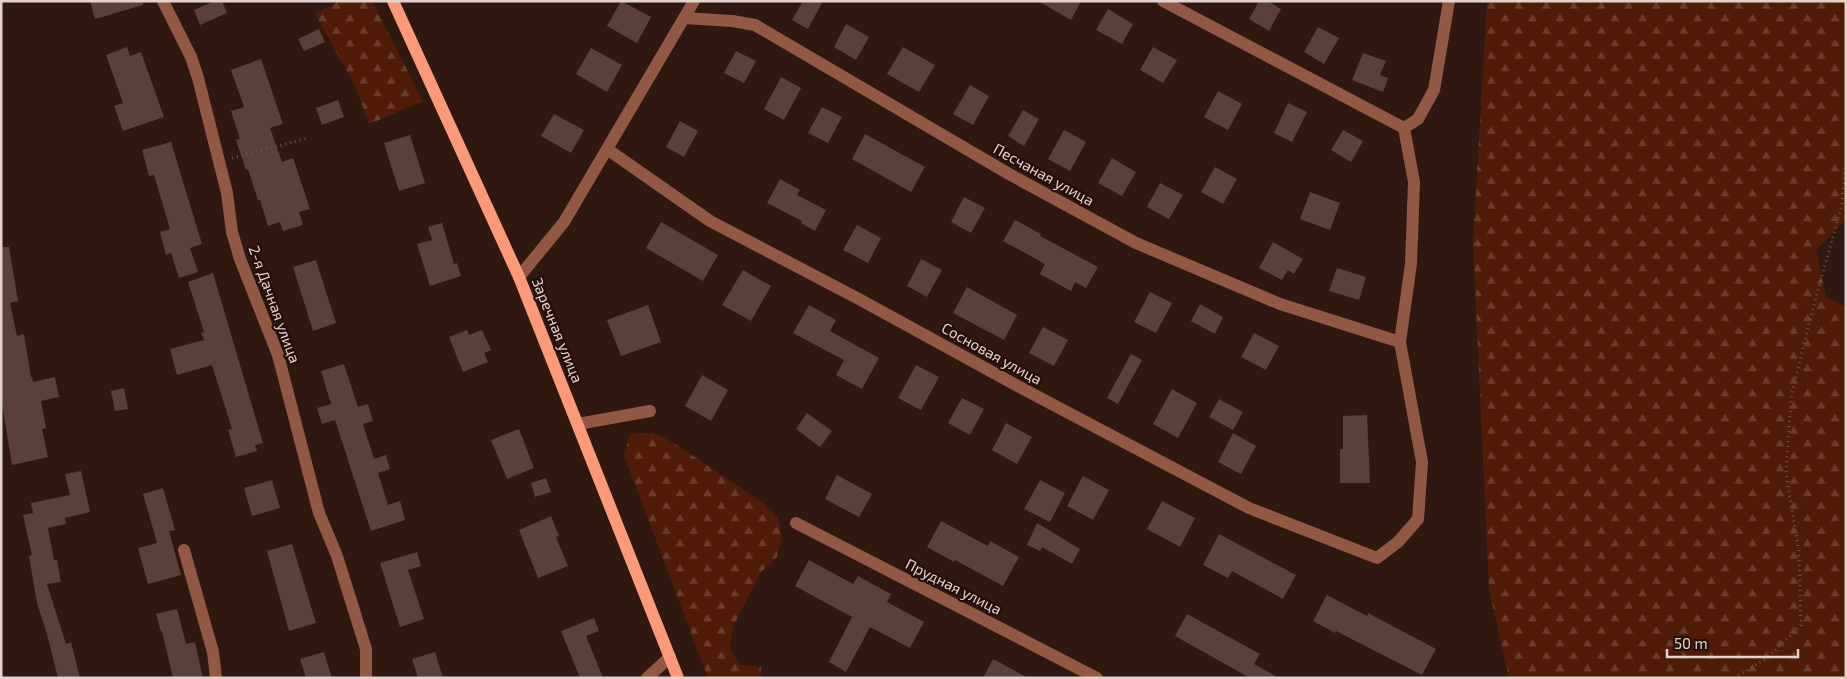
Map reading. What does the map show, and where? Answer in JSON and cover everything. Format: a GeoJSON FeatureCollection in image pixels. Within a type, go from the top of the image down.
{"type":"FeatureCollection","features":[{"type":"Feature","properties":{"kind":"main road","name":"Заречная улица"},"geometry":{"type":"LineString","coordinates":[[393,1],[519,277],[678,678]]}},
{"type":"Feature","properties":{"kind":"street","name":"2-я Дачная улица"},"geometry":{"type":"LineString","coordinates":[[163,1],[191,57],[198,78],[227,193],[232,232],[240,259],[278,355],[319,513],[337,556],[366,649],[366,678]]}},
{"type":"Feature","properties":{"kind":"street"},"geometry":{"type":"LineString","coordinates":[[519,277],[564,222],[694,1]]}},
{"type":"Feature","properties":{"kind":"street"},"geometry":{"type":"LineString","coordinates":[[1163,1],[1404,128]]}},
{"type":"Feature","properties":{"kind":"street"},"geometry":{"type":"LineString","coordinates":[[1404,128],[1418,119],[1434,90],[1449,1]]}},
{"type":"Feature","properties":{"kind":"street","name":"Песчаная улица"},"geometry":{"type":"LineString","coordinates":[[684,18],[732,21],[755,25],[1009,174],[1136,243],[1280,304],[1400,342]]}},
{"type":"Feature","properties":{"kind":"street"},"geometry":{"type":"LineString","coordinates":[[1400,342],[1411,264],[1414,182],[1404,128]]}},
{"type":"Feature","properties":{"kind":"street","name":"Сосновая улица"},"geometry":{"type":"LineString","coordinates":[[607,149],[710,221],[857,298],[1026,391],[1249,508],[1377,558],[1398,542],[1418,519],[1422,462],[1400,342]]}},
{"type":"Feature","properties":{"kind":"street"},"geometry":{"type":"LineString","coordinates":[[578,424],[650,411]]}},
{"type":"Feature","properties":{"kind":"street","name":"Прудная улица"},"geometry":{"type":"LineString","coordinates":[[796,524],[1098,678]]}},
{"type":"Feature","properties":{"kind":"street"},"geometry":{"type":"LineString","coordinates":[[184,550],[213,652],[216,678]]}},
{"type":"Feature","properties":{"kind":"street"},"geometry":{"type":"LineString","coordinates":[[647,678],[670,657]]}},
{"type":"Feature","properties":{"kind":"path"},"geometry":{"type":"LineString","coordinates":[[219,162],[309,138]]}},
{"type":"Feature","properties":{"kind":"path"},"geometry":{"type":"LineString","coordinates":[[1734,678],[1767,658],[1801,625],[1799,552],[1786,474],[1790,398],[1842,204],[1846,155]]}},
{"type":"Feature","properties":{"kind":"green space"},"geometry":{"type":"Polygon","coordinates":[[[339,1],[372,1],[423,101],[369,124],[355,86],[315,14],[339,1]]]}},
{"type":"Feature","properties":{"kind":"green space"},"geometry":{"type":"Polygon","coordinates":[[[1487,1],[1846,1],[1846,219],[1816,250],[1826,297],[1846,307],[1846,678],[1509,678],[1489,590],[1473,243],[1487,1]]]}},
{"type":"Feature","properties":{"kind":"green space"},"geometry":{"type":"Polygon","coordinates":[[[654,433],[674,443],[763,503],[778,517],[782,538],[777,557],[761,572],[734,625],[729,648],[740,665],[761,667],[761,678],[708,678],[624,455],[630,434],[654,433]]]}},
{"type":"Feature","properties":{"kind":"building"},"geometry":{"type":"Polygon","coordinates":[[[90,1],[143,1],[143,5],[95,19],[90,1]]]}},
{"type":"Feature","properties":{"kind":"building"},"geometry":{"type":"Polygon","coordinates":[[[214,1],[222,1],[227,13],[200,25],[194,10],[214,1]]]}},
{"type":"Feature","properties":{"kind":"building"},"geometry":{"type":"Polygon","coordinates":[[[621,1],[651,17],[637,43],[607,26],[621,1]]]}},
{"type":"Feature","properties":{"kind":"building"},"geometry":{"type":"Polygon","coordinates":[[[803,1],[823,1],[808,29],[792,20],[803,1]]]}},
{"type":"Feature","properties":{"kind":"building"},"geometry":{"type":"Polygon","coordinates":[[[1038,1],[1081,1],[1071,20],[1038,1]]]}},
{"type":"Feature","properties":{"kind":"building"},"geometry":{"type":"Polygon","coordinates":[[[1259,1],[1268,1],[1281,9],[1269,31],[1249,19],[1259,1]]]}},
{"type":"Feature","properties":{"kind":"building"},"geometry":{"type":"Polygon","coordinates":[[[1108,9],[1133,24],[1122,44],[1096,30],[1108,9]]]}},
{"type":"Feature","properties":{"kind":"building"},"geometry":{"type":"Polygon","coordinates":[[[846,24],[869,37],[856,60],[834,47],[846,24]]]}},
{"type":"Feature","properties":{"kind":"building"},"geometry":{"type":"Polygon","coordinates":[[[1318,27],[1339,38],[1324,64],[1304,52],[1318,27]]]}},
{"type":"Feature","properties":{"kind":"building"},"geometry":{"type":"Polygon","coordinates":[[[319,29],[325,42],[304,51],[298,39],[319,29]]]}},
{"type":"Feature","properties":{"kind":"building"},"geometry":{"type":"Polygon","coordinates":[[[127,47],[130,56],[141,52],[164,117],[123,131],[114,106],[123,103],[106,55],[127,47]]]}},
{"type":"Feature","properties":{"kind":"building"},"geometry":{"type":"Polygon","coordinates":[[[903,47],[935,65],[919,92],[887,74],[903,47]]]}},
{"type":"Feature","properties":{"kind":"building"},"geometry":{"type":"Polygon","coordinates":[[[1153,47],[1177,60],[1163,83],[1140,70],[1153,47]]]}},
{"type":"Feature","properties":{"kind":"building"},"geometry":{"type":"Polygon","coordinates":[[[591,48],[622,65],[607,92],[576,74],[591,48]]]}},
{"type":"Feature","properties":{"kind":"building"},"geometry":{"type":"Polygon","coordinates":[[[736,51],[756,61],[744,83],[724,73],[736,51]]]}},
{"type":"Feature","properties":{"kind":"building"},"geometry":{"type":"Polygon","coordinates":[[[1363,53],[1386,61],[1380,75],[1388,78],[1383,92],[1352,80],[1363,53]]]}},
{"type":"Feature","properties":{"kind":"building"},"geometry":{"type":"Polygon","coordinates":[[[261,59],[283,124],[270,128],[282,162],[293,158],[310,209],[299,212],[303,225],[283,231],[280,222],[268,226],[260,200],[258,200],[248,169],[246,170],[236,140],[240,139],[231,111],[244,107],[231,70],[261,59]]]}},
{"type":"Feature","properties":{"kind":"building"},"geometry":{"type":"Polygon","coordinates":[[[781,77],[801,88],[784,120],[764,109],[781,77]]]}},
{"type":"Feature","properties":{"kind":"building"},"geometry":{"type":"Polygon","coordinates":[[[970,85],[989,96],[973,125],[953,114],[970,85]]]}},
{"type":"Feature","properties":{"kind":"building"},"geometry":{"type":"Polygon","coordinates":[[[1218,91],[1242,104],[1228,130],[1204,117],[1218,91]]]}},
{"type":"Feature","properties":{"kind":"building"},"geometry":{"type":"Polygon","coordinates":[[[338,100],[344,117],[322,125],[316,108],[338,100]]]}},
{"type":"Feature","properties":{"kind":"building"},"geometry":{"type":"Polygon","coordinates":[[[1288,103],[1307,112],[1292,142],[1274,133],[1288,103]]]}},
{"type":"Feature","properties":{"kind":"building"},"geometry":{"type":"Polygon","coordinates":[[[822,107],[842,117],[828,143],[808,133],[822,107]]]}},
{"type":"Feature","properties":{"kind":"building"},"geometry":{"type":"Polygon","coordinates":[[[1023,110],[1039,119],[1024,146],[1008,136],[1023,110]]]}},
{"type":"Feature","properties":{"kind":"building"},"geometry":{"type":"Polygon","coordinates":[[[554,114],[584,130],[571,153],[541,136],[554,114]]]}},
{"type":"Feature","properties":{"kind":"building"},"geometry":{"type":"Polygon","coordinates":[[[680,121],[698,131],[684,157],[666,147],[680,121]]]}},
{"type":"Feature","properties":{"kind":"building"},"geometry":{"type":"Polygon","coordinates":[[[1064,130],[1086,142],[1070,171],[1048,159],[1064,130]]]}},
{"type":"Feature","properties":{"kind":"building"},"geometry":{"type":"Polygon","coordinates":[[[1343,130],[1363,141],[1351,162],[1331,150],[1343,130]]]}},
{"type":"Feature","properties":{"kind":"building"},"geometry":{"type":"Polygon","coordinates":[[[865,134],[925,167],[911,192],[852,159],[865,134]]]}},
{"type":"Feature","properties":{"kind":"building"},"geometry":{"type":"Polygon","coordinates":[[[410,135],[425,183],[399,191],[384,143],[410,135]]]}},
{"type":"Feature","properties":{"kind":"building"},"geometry":{"type":"Polygon","coordinates":[[[171,142],[202,244],[190,248],[198,272],[179,278],[171,253],[166,255],[160,232],[170,229],[154,175],[149,176],[142,150],[171,142]]]}},
{"type":"Feature","properties":{"kind":"building"},"geometry":{"type":"Polygon","coordinates":[[[1112,158],[1136,172],[1122,196],[1098,183],[1112,158]]]}},
{"type":"Feature","properties":{"kind":"building"},"geometry":{"type":"Polygon","coordinates":[[[1215,167],[1237,179],[1223,204],[1201,192],[1215,167]]]}},
{"type":"Feature","properties":{"kind":"building"},"geometry":{"type":"Polygon","coordinates":[[[780,179],[800,190],[797,195],[826,210],[815,231],[801,223],[802,221],[767,203],[780,179]]]}},
{"type":"Feature","properties":{"kind":"building"},"geometry":{"type":"Polygon","coordinates":[[[1160,183],[1183,195],[1169,219],[1147,207],[1160,183]]]}},
{"type":"Feature","properties":{"kind":"building"},"geometry":{"type":"Polygon","coordinates":[[[1310,192],[1340,203],[1330,230],[1300,219],[1310,192]]]}},
{"type":"Feature","properties":{"kind":"building"},"geometry":{"type":"Polygon","coordinates":[[[964,197],[985,208],[971,233],[951,222],[964,197]]]}},
{"type":"Feature","properties":{"kind":"building"},"geometry":{"type":"Polygon","coordinates":[[[1015,220],[1041,234],[1040,236],[1098,267],[1086,288],[1075,282],[1071,291],[1040,274],[1045,264],[1003,241],[1015,220]]]}},
{"type":"Feature","properties":{"kind":"building"},"geometry":{"type":"Polygon","coordinates":[[[661,222],[718,255],[703,281],[646,248],[661,222]]]}},
{"type":"Feature","properties":{"kind":"building"},"geometry":{"type":"Polygon","coordinates":[[[442,223],[454,264],[457,263],[461,276],[430,286],[417,244],[432,240],[428,227],[442,223]]]}},
{"type":"Feature","properties":{"kind":"building"},"geometry":{"type":"Polygon","coordinates":[[[857,225],[881,238],[868,263],[843,250],[857,225]]]}},
{"type":"Feature","properties":{"kind":"building"},"geometry":{"type":"Polygon","coordinates":[[[1273,242],[1303,259],[1294,274],[1288,270],[1282,280],[1259,268],[1273,242]]]}},
{"type":"Feature","properties":{"kind":"building"},"geometry":{"type":"Polygon","coordinates":[[[1,247],[9,247],[18,301],[10,303],[17,336],[24,334],[31,377],[33,382],[55,377],[59,397],[41,401],[46,428],[42,429],[48,457],[12,465],[1,397],[1,247]]]}},
{"type":"Feature","properties":{"kind":"building"},"geometry":{"type":"Polygon","coordinates":[[[921,259],[942,270],[927,297],[907,286],[921,259]]]}},
{"type":"Feature","properties":{"kind":"building"},"geometry":{"type":"Polygon","coordinates":[[[316,260],[336,323],[313,331],[293,267],[316,260]]]}},
{"type":"Feature","properties":{"kind":"building"},"geometry":{"type":"Polygon","coordinates":[[[1337,268],[1366,277],[1359,300],[1329,291],[1337,268]]]}},
{"type":"Feature","properties":{"kind":"building"},"geometry":{"type":"Polygon","coordinates":[[[743,270],[771,286],[751,321],[722,305],[743,270]]]}},
{"type":"Feature","properties":{"kind":"building"},"geometry":{"type":"Polygon","coordinates":[[[213,273],[263,443],[255,445],[257,451],[236,457],[228,430],[232,429],[212,365],[177,375],[170,349],[204,340],[201,333],[204,332],[188,282],[213,273]]]}},
{"type":"Feature","properties":{"kind":"building"},"geometry":{"type":"Polygon","coordinates":[[[967,287],[1017,315],[1004,340],[953,313],[967,287]]]}},
{"type":"Feature","properties":{"kind":"building"},"geometry":{"type":"Polygon","coordinates":[[[1150,292],[1172,303],[1156,333],[1134,322],[1150,292]]]}},
{"type":"Feature","properties":{"kind":"building"},"geometry":{"type":"Polygon","coordinates":[[[1200,304],[1223,317],[1215,334],[1191,321],[1200,304]]]}},
{"type":"Feature","properties":{"kind":"building"},"geometry":{"type":"Polygon","coordinates":[[[648,305],[661,342],[621,356],[607,320],[648,305]]]}},
{"type":"Feature","properties":{"kind":"building"},"geometry":{"type":"Polygon","coordinates":[[[809,305],[836,320],[830,331],[879,358],[862,389],[836,375],[844,360],[793,333],[809,305]]]}},
{"type":"Feature","properties":{"kind":"building"},"geometry":{"type":"Polygon","coordinates":[[[1043,327],[1068,340],[1054,366],[1029,353],[1043,327]]]}},
{"type":"Feature","properties":{"kind":"building"},"geometry":{"type":"Polygon","coordinates":[[[467,330],[469,335],[482,330],[491,350],[484,353],[488,362],[463,372],[449,337],[467,330]]]}},
{"type":"Feature","properties":{"kind":"building"},"geometry":{"type":"Polygon","coordinates":[[[1254,333],[1279,346],[1266,370],[1241,357],[1254,333]]]}},
{"type":"Feature","properties":{"kind":"building"},"geometry":{"type":"Polygon","coordinates":[[[1131,354],[1142,360],[1118,404],[1107,398],[1131,354]]]}},
{"type":"Feature","properties":{"kind":"building"},"geometry":{"type":"Polygon","coordinates":[[[344,364],[358,407],[368,404],[373,421],[363,424],[374,459],[386,455],[390,469],[378,473],[388,505],[400,501],[405,520],[371,531],[335,420],[322,424],[317,408],[331,404],[321,371],[344,364]]]}},
{"type":"Feature","properties":{"kind":"building"},"geometry":{"type":"Polygon","coordinates":[[[916,365],[939,377],[921,410],[898,398],[916,365]]]}},
{"type":"Feature","properties":{"kind":"building"},"geometry":{"type":"Polygon","coordinates":[[[702,375],[728,390],[711,421],[685,406],[702,375]]]}},
{"type":"Feature","properties":{"kind":"building"},"geometry":{"type":"Polygon","coordinates":[[[124,388],[128,409],[115,411],[111,391],[124,388]]]}},
{"type":"Feature","properties":{"kind":"building"},"geometry":{"type":"Polygon","coordinates":[[[1172,389],[1197,403],[1178,438],[1153,424],[1172,389]]]}},
{"type":"Feature","properties":{"kind":"building"},"geometry":{"type":"Polygon","coordinates":[[[962,398],[984,409],[970,435],[948,423],[962,398]]]}},
{"type":"Feature","properties":{"kind":"building"},"geometry":{"type":"Polygon","coordinates":[[[1219,399],[1243,412],[1233,430],[1209,417],[1219,399]]]}},
{"type":"Feature","properties":{"kind":"building"},"geometry":{"type":"Polygon","coordinates":[[[807,413],[832,431],[820,447],[796,429],[807,413]]]}},
{"type":"Feature","properties":{"kind":"building"},"geometry":{"type":"Polygon","coordinates":[[[1367,415],[1370,483],[1340,483],[1340,449],[1343,449],[1343,416],[1367,415]]]}},
{"type":"Feature","properties":{"kind":"building"},"geometry":{"type":"Polygon","coordinates":[[[1006,423],[1032,437],[1017,464],[992,450],[1006,423]]]}},
{"type":"Feature","properties":{"kind":"building"},"geometry":{"type":"Polygon","coordinates":[[[519,429],[534,468],[507,479],[491,440],[519,429]]]}},
{"type":"Feature","properties":{"kind":"building"},"geometry":{"type":"Polygon","coordinates":[[[1233,433],[1256,446],[1241,474],[1218,462],[1233,433]]]}},
{"type":"Feature","properties":{"kind":"building"},"geometry":{"type":"Polygon","coordinates":[[[81,471],[90,512],[65,518],[66,524],[48,528],[54,560],[57,560],[61,582],[47,584],[66,644],[71,642],[80,678],[58,678],[37,603],[29,556],[32,555],[23,515],[33,513],[31,503],[70,495],[65,474],[81,471]]]}},
{"type":"Feature","properties":{"kind":"building"},"geometry":{"type":"Polygon","coordinates":[[[837,475],[872,494],[859,517],[825,499],[837,475]]]}},
{"type":"Feature","properties":{"kind":"building"},"geometry":{"type":"Polygon","coordinates":[[[1083,476],[1109,490],[1093,520],[1067,506],[1083,476]]]}},
{"type":"Feature","properties":{"kind":"building"},"geometry":{"type":"Polygon","coordinates":[[[546,478],[551,492],[535,497],[531,483],[546,478]]]}},
{"type":"Feature","properties":{"kind":"building"},"geometry":{"type":"Polygon","coordinates":[[[272,480],[280,508],[252,516],[244,488],[272,480]]]}},
{"type":"Feature","properties":{"kind":"building"},"geometry":{"type":"Polygon","coordinates":[[[1040,480],[1065,493],[1050,522],[1024,509],[1040,480]]]}},
{"type":"Feature","properties":{"kind":"building"},"geometry":{"type":"Polygon","coordinates":[[[163,488],[175,530],[169,531],[181,575],[148,584],[138,548],[157,543],[143,494],[163,488]]]}},
{"type":"Feature","properties":{"kind":"building"},"geometry":{"type":"Polygon","coordinates":[[[1162,501],[1195,518],[1180,547],[1147,529],[1162,501]]]}},
{"type":"Feature","properties":{"kind":"building"},"geometry":{"type":"Polygon","coordinates":[[[551,516],[559,536],[556,537],[568,566],[538,578],[519,530],[551,516]]]}},
{"type":"Feature","properties":{"kind":"building"},"geometry":{"type":"Polygon","coordinates":[[[941,521],[988,546],[990,541],[1019,557],[1003,586],[927,547],[941,521]]]}},
{"type":"Feature","properties":{"kind":"building"},"geometry":{"type":"Polygon","coordinates":[[[1037,523],[1080,549],[1072,564],[1042,547],[1040,551],[1027,545],[1037,523]]]}},
{"type":"Feature","properties":{"kind":"building"},"geometry":{"type":"Polygon","coordinates":[[[1219,534],[1296,575],[1283,599],[1232,571],[1228,578],[1203,565],[1219,534]]]}},
{"type":"Feature","properties":{"kind":"building"},"geometry":{"type":"Polygon","coordinates":[[[292,544],[316,623],[289,631],[267,551],[292,544]]]}},
{"type":"Feature","properties":{"kind":"building"},"geometry":{"type":"Polygon","coordinates":[[[417,552],[421,566],[408,570],[424,619],[400,627],[380,563],[417,552]]]}},
{"type":"Feature","properties":{"kind":"building"},"geometry":{"type":"Polygon","coordinates":[[[809,560],[853,584],[858,576],[891,594],[887,602],[924,622],[910,648],[870,627],[846,672],[829,662],[852,617],[795,586],[809,560]]]}},
{"type":"Feature","properties":{"kind":"building"},"geometry":{"type":"Polygon","coordinates":[[[1327,595],[1367,616],[1368,613],[1436,649],[1422,675],[1313,621],[1327,595]]]}},
{"type":"Feature","properties":{"kind":"building"},"geometry":{"type":"Polygon","coordinates":[[[177,609],[186,644],[195,642],[203,678],[173,678],[156,614],[177,609]]]}},
{"type":"Feature","properties":{"kind":"building"},"geometry":{"type":"Polygon","coordinates":[[[1187,614],[1260,654],[1254,664],[1279,678],[1250,678],[1175,636],[1187,614]]]}},
{"type":"Feature","properties":{"kind":"building"},"geometry":{"type":"Polygon","coordinates":[[[594,618],[599,631],[586,636],[603,678],[580,678],[561,631],[594,618]]]}},
{"type":"Feature","properties":{"kind":"building"},"geometry":{"type":"Polygon","coordinates":[[[324,652],[332,678],[306,678],[300,659],[324,652]]]}},
{"type":"Feature","properties":{"kind":"building"},"geometry":{"type":"Polygon","coordinates":[[[435,652],[443,678],[418,678],[412,659],[435,652]]]}},
{"type":"Feature","properties":{"kind":"building"},"geometry":{"type":"Polygon","coordinates":[[[993,659],[1028,678],[983,678],[993,659]]]}}]}
